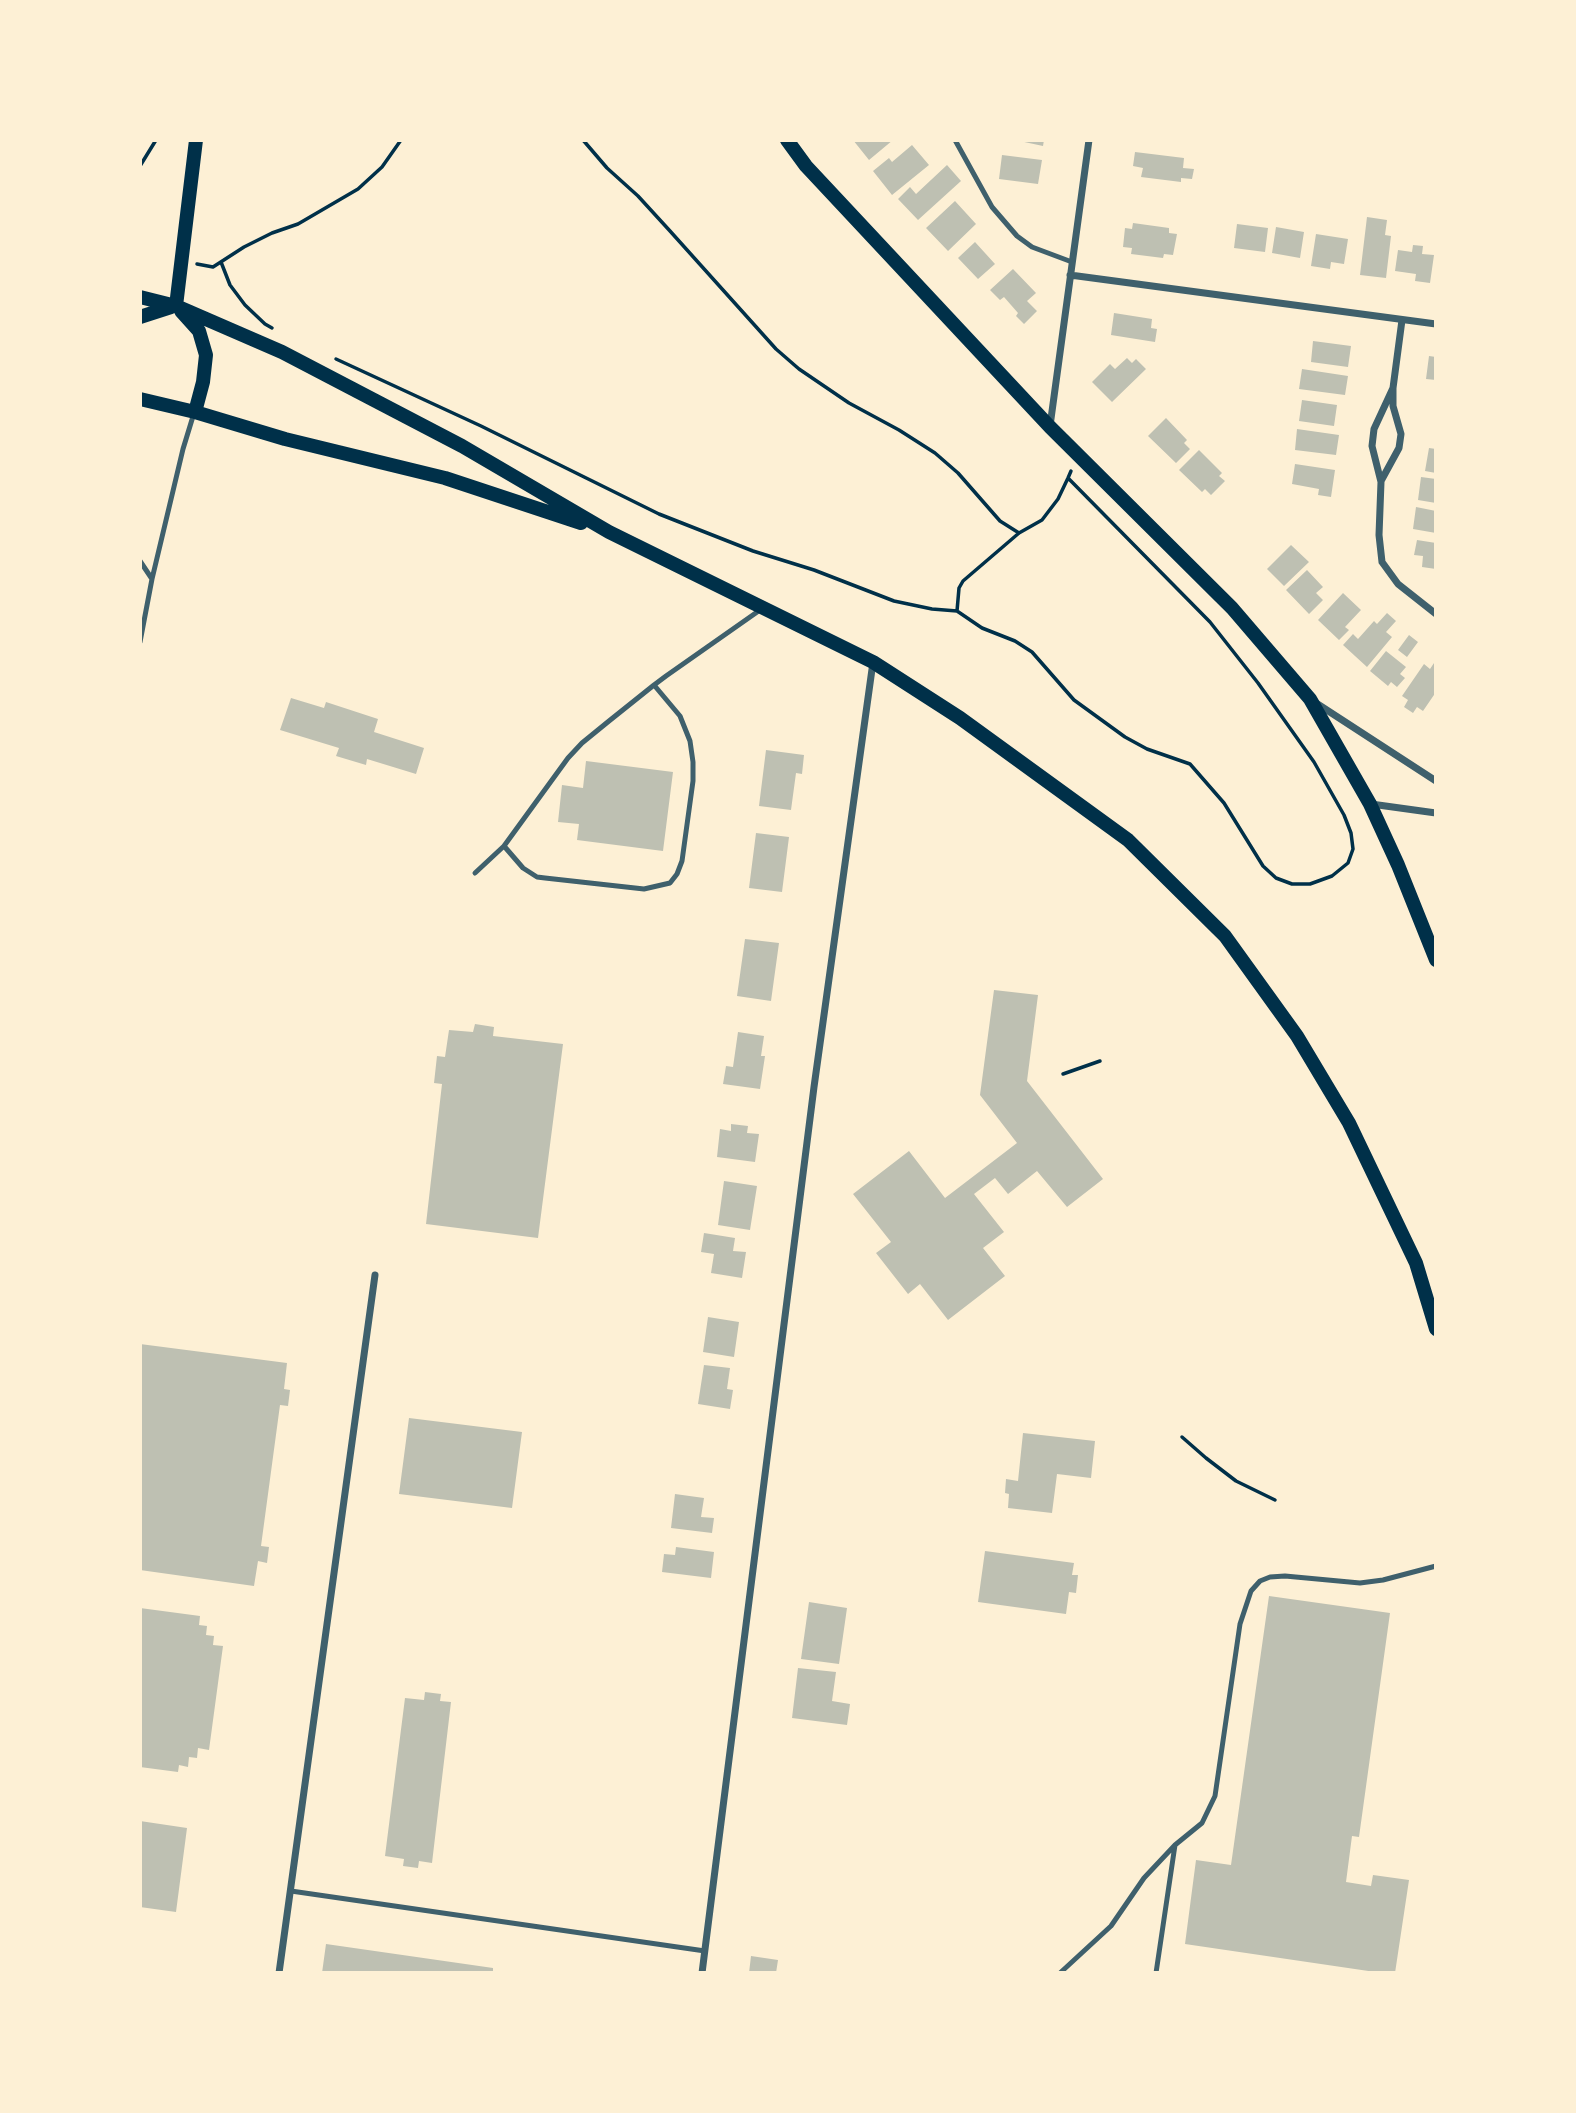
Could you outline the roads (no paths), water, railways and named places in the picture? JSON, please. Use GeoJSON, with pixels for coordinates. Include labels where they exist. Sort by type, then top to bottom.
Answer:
{"type":"FeatureCollection","features":[{"type":"Feature","properties":{"kind":"main road"},"geometry":{"type":"LineString","coordinates":[[195,412],[203,382],[206,355],[199,331],[176,306],[196,140]]}},
{"type":"Feature","properties":{"kind":"main road"},"geometry":{"type":"LineString","coordinates":[[787,140],[806,166],[1050,427],[1232,608],[1310,699],[1370,804],[1398,864],[1436,960]]}},
{"type":"Feature","properties":{"kind":"main road"},"geometry":{"type":"LineString","coordinates":[[140,297],[176,306],[282,352],[438,433],[609,532],[873,662],[960,718],[1128,840],[1225,936],[1297,1036],[1349,1123],[1416,1263],[1436,1329]]}},
{"type":"Feature","properties":{"kind":"main road"},"geometry":{"type":"LineString","coordinates":[[140,317],[176,306]]}},
{"type":"Feature","properties":{"kind":"main road"},"geometry":{"type":"LineString","coordinates":[[140,400],[445,478],[609,532]]}},
{"type":"Feature","properties":{"kind":"street"},"geometry":{"type":"LineString","coordinates":[[1050,427],[1088,140]]}},
{"type":"Feature","properties":{"kind":"street"},"geometry":{"type":"LineString","coordinates":[[1070,275],[1436,324]]}},
{"type":"Feature","properties":{"kind":"street"},"geometry":{"type":"LineString","coordinates":[[1381,482],[1399,448],[1401,434],[1393,406],[1393,388],[1402,320]]}},
{"type":"Feature","properties":{"kind":"street"},"geometry":{"type":"LineString","coordinates":[[1393,388],[1374,429],[1372,446],[1381,482],[1378,535],[1382,562],[1398,584],[1436,614]]}},
{"type":"Feature","properties":{"kind":"street"},"geometry":{"type":"LineString","coordinates":[[702,1973],[814,1087],[873,662]]}},
{"type":"Feature","properties":{"kind":"street"},"geometry":{"type":"LineString","coordinates":[[1310,699],[1436,781]]}},
{"type":"Feature","properties":{"kind":"street"},"geometry":{"type":"LineString","coordinates":[[1370,804],[1436,813]]}},
{"type":"Feature","properties":{"kind":"street"},"geometry":{"type":"LineString","coordinates":[[279,1973],[375,1275]]}},
{"type":"Feature","properties":{"kind":"lane"},"geometry":{"type":"LineString","coordinates":[[955,140],[992,207],[1017,236],[1032,247],[1072,262]]}},
{"type":"Feature","properties":{"kind":"lane"},"geometry":{"type":"LineString","coordinates":[[140,642],[183,449],[195,412]]}},
{"type":"Feature","properties":{"kind":"lane"},"geometry":{"type":"LineString","coordinates":[[140,561],[152,579]]}},
{"type":"Feature","properties":{"kind":"lane"},"geometry":{"type":"LineString","coordinates":[[140,599],[148,600]]}},
{"type":"Feature","properties":{"kind":"lane"},"geometry":{"type":"LineString","coordinates":[[475,873],[504,846],[568,758],[582,743],[654,685],[762,608]]}},
{"type":"Feature","properties":{"kind":"lane"},"geometry":{"type":"LineString","coordinates":[[504,846],[523,868],[537,877],[644,890],[670,883],[682,861],[693,762],[690,741],[680,716],[654,685]]}},
{"type":"Feature","properties":{"kind":"lane"},"geometry":{"type":"LineString","coordinates":[[1060,1973],[1111,1926],[1144,1878],[1175,1845],[1202,1823],[1215,1796],[1240,1624],[1251,1591],[1260,1581],[1285,1576],[1360,1583],[1436,1566]]}},
{"type":"Feature","properties":{"kind":"lane"},"geometry":{"type":"LineString","coordinates":[[1156,1973],[1175,1845]]}},
{"type":"Feature","properties":{"kind":"lane"},"geometry":{"type":"LineString","coordinates":[[290,1891],[705,1951]]}}]}
